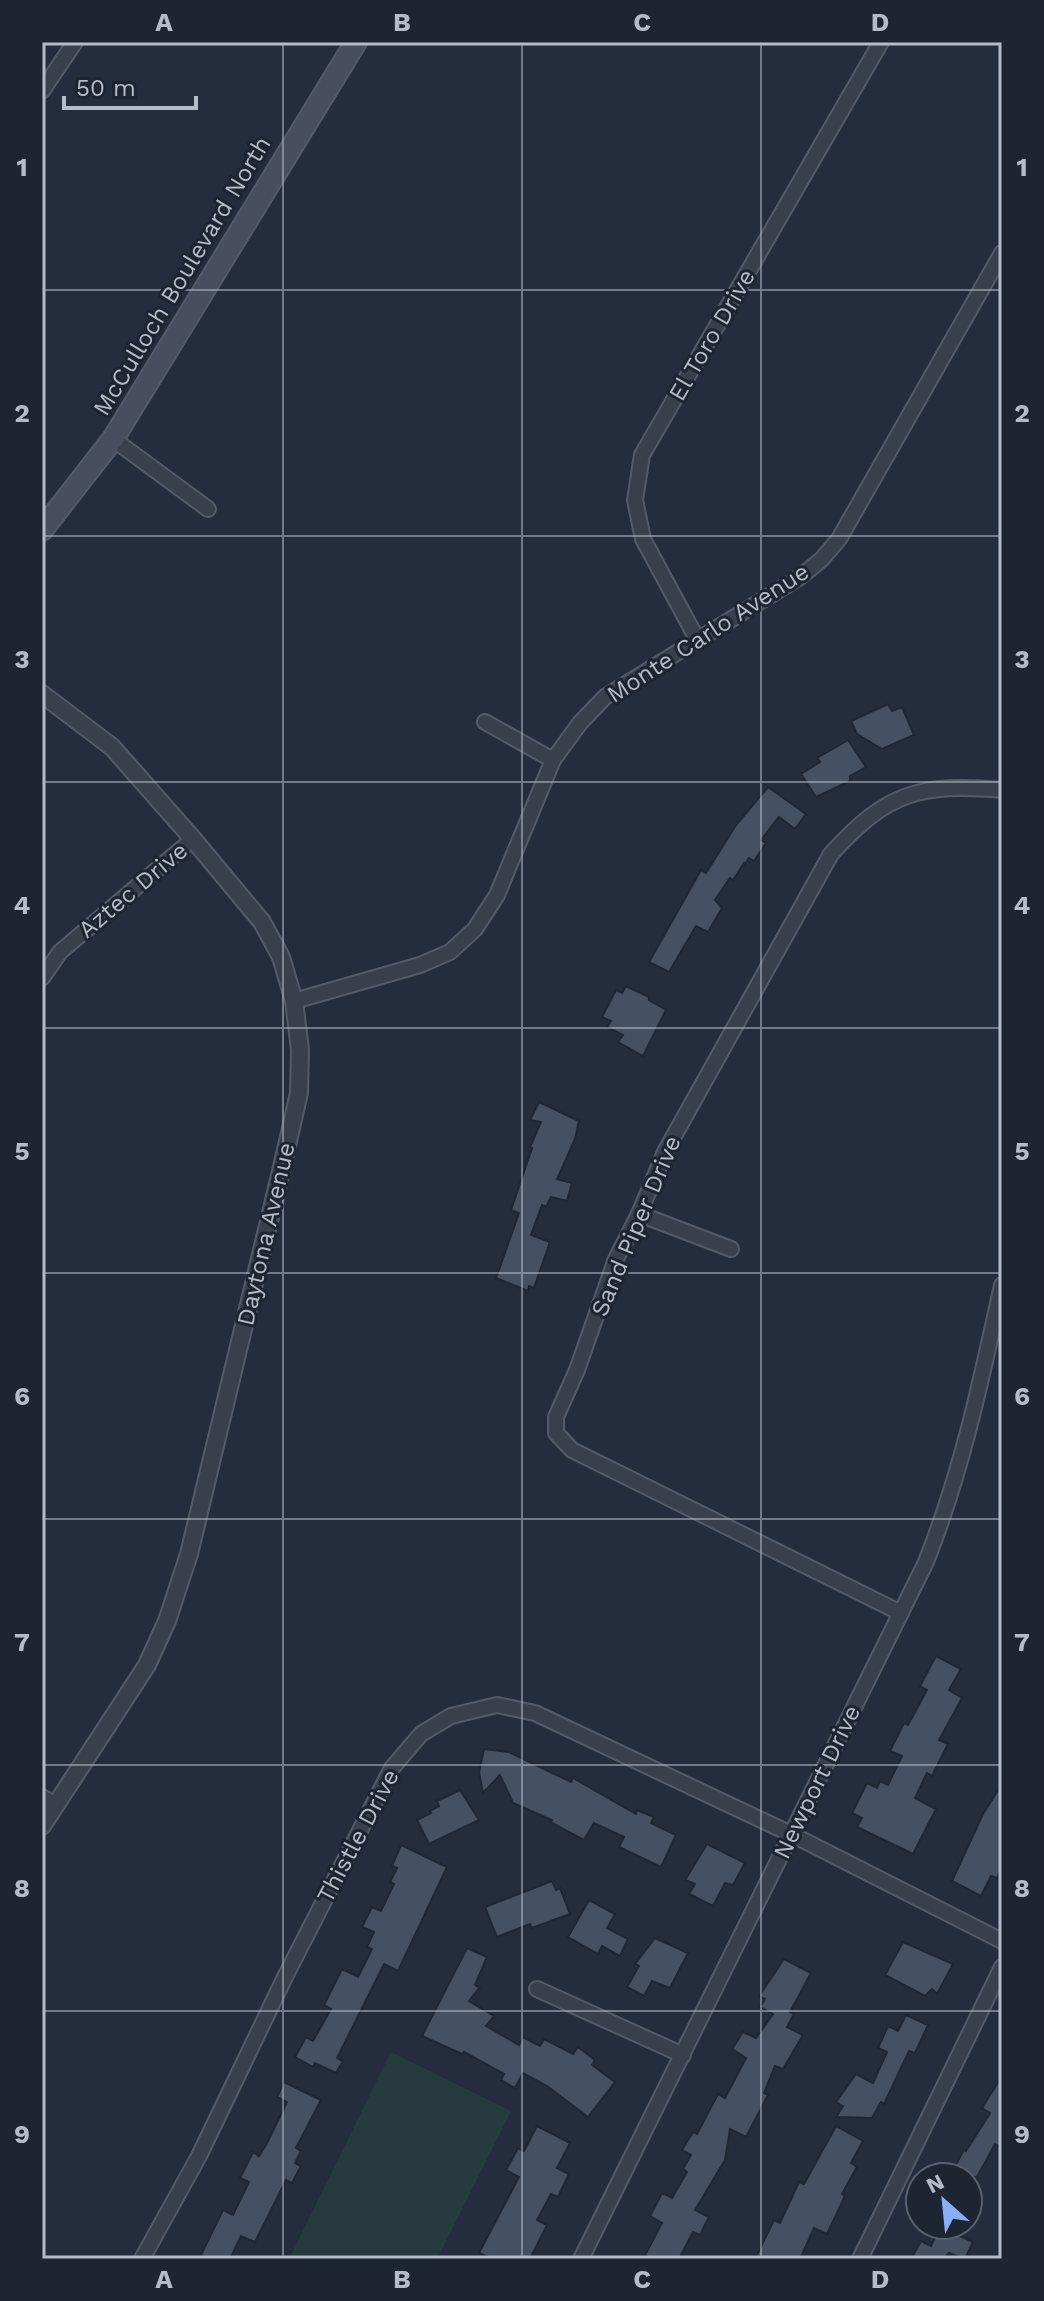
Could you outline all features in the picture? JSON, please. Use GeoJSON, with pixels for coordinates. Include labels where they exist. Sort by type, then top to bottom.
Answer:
{"type":"FeatureCollection","features":[{"type":"Feature","properties":{"kind":"main road","name":"McCulloch Boulevard North"},"geometry":{"type":"LineString","coordinates":[[42,530],[113,439],[356,42]]}},
{"type":"Feature","properties":{"kind":"street"},"geometry":{"type":"LineString","coordinates":[[42,91],[75,42]]}},
{"type":"Feature","properties":{"kind":"street","name":"El Toro Drive"},"geometry":{"type":"LineString","coordinates":[[697,639],[643,539],[635,500],[642,455],[881,42]]}},
{"type":"Feature","properties":{"kind":"street","name":"Monte Carlo Avenue"},"geometry":{"type":"LineString","coordinates":[[294,1001],[420,965],[450,952],[475,929],[497,895],[553,760],[580,723],[605,697],[800,577],[821,560],[839,539],[1002,253]]}},
{"type":"Feature","properties":{"kind":"street"},"geometry":{"type":"LineString","coordinates":[[113,439],[208,509]]}},
{"type":"Feature","properties":{"kind":"street","name":"Daytona Avenue"},"geometry":{"type":"LineString","coordinates":[[42,694],[112,747],[262,922],[281,957],[294,1001],[300,1050],[299,1093],[189,1554],[167,1621],[147,1665],[49,1801],[42,1826]]}},
{"type":"Feature","properties":{"kind":"street"},"geometry":{"type":"LineString","coordinates":[[485,722],[553,760]]}},
{"type":"Feature","properties":{"kind":"street","name":"Sand Piper Drive"},"geometry":{"type":"LineString","coordinates":[[901,1613],[572,1450],[556,1433],[556,1417],[577,1370],[616,1259],[679,1124],[831,854],[863,821],[881,807],[901,798],[958,786],[1002,790]]}},
{"type":"Feature","properties":{"kind":"street","name":"Aztec Drive"},"geometry":{"type":"LineString","coordinates":[[42,978],[60,952],[193,839]]}},
{"type":"Feature","properties":{"kind":"street"},"geometry":{"type":"LineString","coordinates":[[639,1214],[731,1249]]}},
{"type":"Feature","properties":{"kind":"street","name":"Newport Drive"},"geometry":{"type":"LineString","coordinates":[[581,2259],[926,1562],[950,1502],[1002,1285]]}},
{"type":"Feature","properties":{"kind":"street","name":"Thistle Drive"},"geometry":{"type":"LineString","coordinates":[[142,2259],[199,2156],[285,1977],[392,1768],[421,1734],[451,1716],[497,1705],[535,1713],[791,1834],[1002,1941]]}},
{"type":"Feature","properties":{"kind":"street"},"geometry":{"type":"LineString","coordinates":[[860,2259],[1002,1967]]}},
{"type":"Feature","properties":{"kind":"street"},"geometry":{"type":"LineString","coordinates":[[537,1989],[683,2055]]}},
{"type":"Feature","properties":{"kind":"green space"},"geometry":{"type":"Polygon","coordinates":[[[391,2052],[511,2111],[437,2259],[289,2259],[391,2052]]]}},
{"type":"Feature","properties":{"kind":"building"},"geometry":{"type":"Polygon","coordinates":[[[888,704],[892,711],[902,707],[914,735],[882,749],[857,734],[851,721],[888,704]]]}},
{"type":"Feature","properties":{"kind":"building"},"geometry":{"type":"Polygon","coordinates":[[[848,740],[866,767],[850,776],[850,781],[816,797],[801,774],[820,762],[817,758],[848,740]]]}},
{"type":"Feature","properties":{"kind":"building"},"geometry":{"type":"Polygon","coordinates":[[[768,787],[806,814],[795,829],[779,817],[761,840],[766,843],[754,861],[749,858],[744,863],[715,900],[722,908],[708,932],[696,926],[669,972],[649,962],[701,870],[706,873],[736,825],[768,787]]]}},
{"type":"Feature","properties":{"kind":"building"},"geometry":{"type":"Polygon","coordinates":[[[626,986],[649,997],[666,1010],[643,1056],[618,1042],[623,1035],[607,1027],[611,1021],[602,1017],[616,990],[622,993],[626,986]]]}},
{"type":"Feature","properties":{"kind":"building"},"geometry":{"type":"Polygon","coordinates":[[[539,1102],[579,1121],[575,1139],[557,1179],[572,1183],[567,1201],[551,1197],[546,1207],[542,1205],[531,1235],[550,1242],[534,1288],[529,1286],[528,1291],[496,1278],[519,1213],[511,1210],[541,1122],[530,1120],[539,1102]]]}},
{"type":"Feature","properties":{"kind":"building"},"geometry":{"type":"Polygon","coordinates":[[[936,1656],[961,1669],[949,1690],[962,1698],[939,1740],[948,1744],[932,1776],[927,1773],[915,1798],[936,1809],[913,1854],[857,1827],[862,1818],[852,1813],[867,1783],[877,1788],[880,1781],[888,1785],[902,1756],[890,1751],[904,1723],[908,1725],[927,1690],[920,1686],[936,1656]]]}},
{"type":"Feature","properties":{"kind":"building"},"geometry":{"type":"Polygon","coordinates":[[[484,1749],[509,1752],[571,1782],[573,1778],[636,1814],[637,1810],[654,1817],[651,1823],[676,1835],[661,1867],[619,1847],[624,1837],[594,1823],[584,1840],[550,1822],[552,1820],[513,1803],[500,1775],[483,1793],[479,1772],[484,1749]]]}},
{"type":"Feature","properties":{"kind":"building"},"geometry":{"type":"Polygon","coordinates":[[[1002,1784],[1002,1867],[997,1878],[991,1876],[981,1896],[952,1881],[983,1814],[1002,1784]]]}},
{"type":"Feature","properties":{"kind":"building"},"geometry":{"type":"Polygon","coordinates":[[[460,1790],[479,1820],[429,1844],[417,1820],[439,1806],[437,1801],[460,1790]]]}},
{"type":"Feature","properties":{"kind":"building"},"geometry":{"type":"Polygon","coordinates":[[[707,1844],[745,1863],[733,1885],[725,1883],[713,1906],[689,1894],[695,1884],[685,1880],[707,1844]]]}},
{"type":"Feature","properties":{"kind":"building"},"geometry":{"type":"Polygon","coordinates":[[[401,1845],[447,1867],[398,1971],[384,1964],[337,2058],[343,2061],[336,2073],[315,2063],[313,2067],[295,2057],[306,2037],[313,2041],[331,2009],[324,2005],[342,1969],[358,1977],[372,1949],[367,1947],[374,1932],[362,1927],[372,1907],[381,1911],[394,1884],[390,1882],[397,1868],[392,1866],[401,1845]]]}},
{"type":"Feature","properties":{"kind":"building"},"geometry":{"type":"Polygon","coordinates":[[[552,1881],[556,1890],[560,1888],[570,1914],[532,1928],[530,1924],[497,1937],[485,1907],[552,1881]]]}},
{"type":"Feature","properties":{"kind":"building"},"geometry":{"type":"Polygon","coordinates":[[[589,1900],[615,1914],[607,1928],[628,1939],[620,1956],[602,1946],[598,1954],[568,1937],[589,1900]]]}},
{"type":"Feature","properties":{"kind":"building"},"geometry":{"type":"Polygon","coordinates":[[[655,1938],[688,1953],[670,1988],[652,1981],[644,1996],[627,1987],[639,1966],[635,1964],[655,1938]]]}},
{"type":"Feature","properties":{"kind":"building"},"geometry":{"type":"Polygon","coordinates":[[[903,1942],[953,1964],[937,1994],[932,1989],[925,1996],[885,1975],[903,1942]]]}},
{"type":"Feature","properties":{"kind":"building"},"geometry":{"type":"Polygon","coordinates":[[[467,1948],[487,1957],[475,1985],[480,1987],[469,2001],[494,2016],[486,2026],[519,2045],[523,2037],[540,2046],[544,2039],[573,2054],[578,2047],[595,2060],[592,2065],[615,2082],[588,2117],[547,2086],[523,2073],[515,2088],[501,2080],[504,2074],[464,2052],[462,2054],[422,2036],[467,1948]]]}},
{"type":"Feature","properties":{"kind":"building"},"geometry":{"type":"Polygon","coordinates":[[[784,1959],[811,1973],[790,2012],[794,2014],[787,2027],[803,2035],[783,2069],[775,2066],[764,2093],[768,2095],[746,2137],[730,2129],[725,2160],[695,2210],[709,2217],[700,2235],[693,2232],[679,2259],[643,2259],[662,2223],[650,2216],[662,2193],[672,2198],[687,2172],[683,2169],[691,2155],[682,2150],[693,2132],[697,2134],[718,2094],[725,2098],[746,2058],[732,2049],[743,2032],[756,2038],[773,2014],[760,2007],[765,1999],[759,1996],[784,1959]]]}},
{"type":"Feature","properties":{"kind":"building"},"geometry":{"type":"Polygon","coordinates":[[[906,2015],[928,2025],[915,2053],[909,2051],[884,2104],[881,2102],[872,2118],[836,2117],[843,2106],[836,2102],[856,2074],[873,2083],[887,2052],[878,2048],[888,2026],[898,2031],[906,2015]]]}},
{"type":"Feature","properties":{"kind":"building"},"geometry":{"type":"Polygon","coordinates":[[[1002,2076],[1002,2148],[995,2144],[984,2164],[984,2161],[958,2161],[990,2113],[982,2108],[1002,2076]]]}},
{"type":"Feature","properties":{"kind":"building"},"geometry":{"type":"Polygon","coordinates":[[[284,2082],[321,2100],[296,2148],[301,2151],[295,2163],[301,2166],[292,2183],[286,2180],[255,2242],[241,2236],[230,2259],[199,2259],[223,2210],[233,2215],[249,2182],[240,2178],[253,2152],[259,2156],[266,2145],[287,2102],[277,2097],[284,2082]]]}},
{"type":"Feature","properties":{"kind":"building"},"geometry":{"type":"Polygon","coordinates":[[[537,2126],[570,2143],[557,2168],[569,2174],[558,2197],[551,2194],[537,2220],[547,2225],[530,2259],[493,2259],[479,2253],[519,2177],[506,2170],[518,2148],[524,2151],[537,2126]]]}},
{"type":"Feature","properties":{"kind":"building"},"geometry":{"type":"Polygon","coordinates":[[[836,2126],[863,2141],[851,2163],[857,2167],[842,2194],[845,2196],[827,2234],[814,2228],[800,2259],[755,2259],[774,2220],[780,2223],[799,2182],[804,2184],[836,2126]]]}},
{"type":"Feature","properties":{"kind":"building"},"geometry":{"type":"Polygon","coordinates":[[[921,2241],[931,2246],[933,2241],[973,2242],[965,2259],[949,2253],[947,2255],[954,2259],[911,2259],[921,2241]]]}}]}
